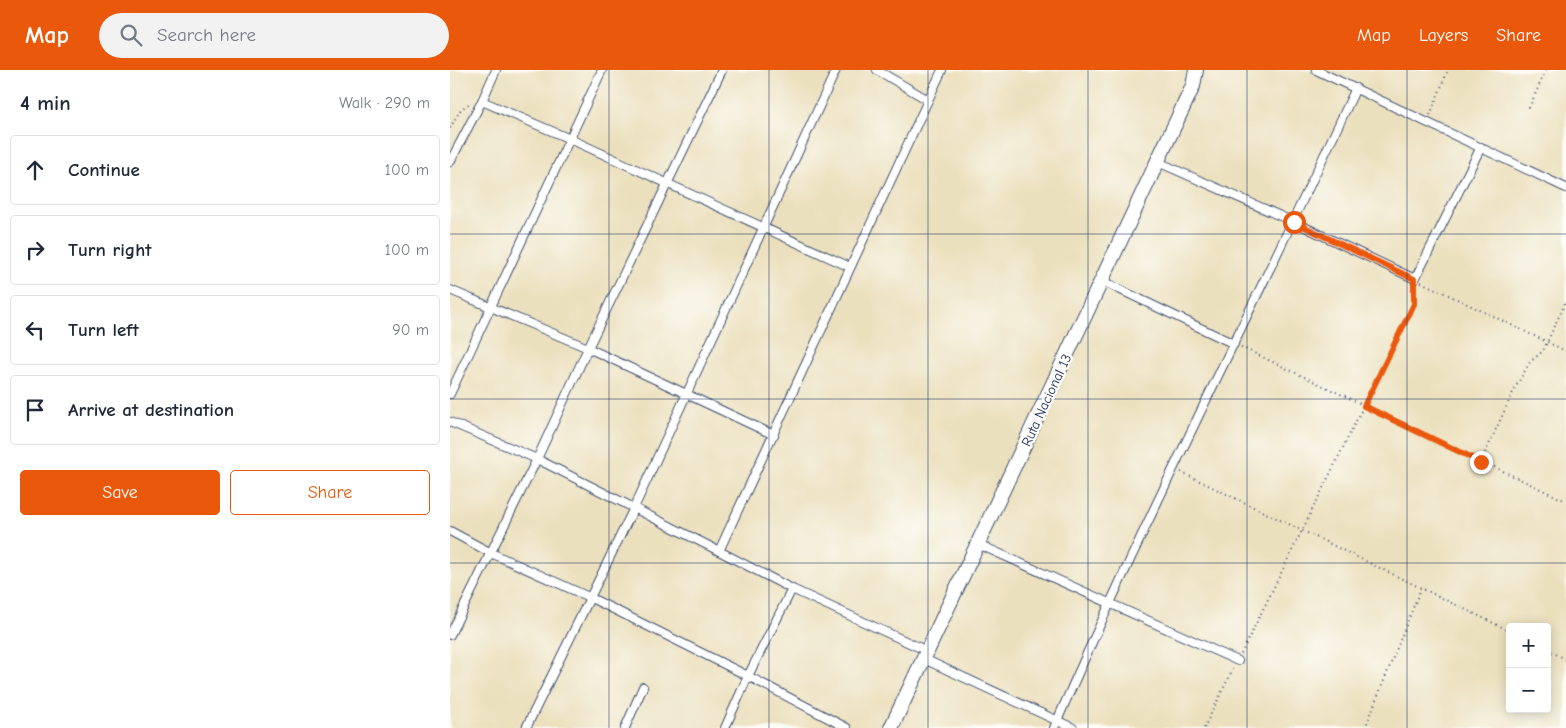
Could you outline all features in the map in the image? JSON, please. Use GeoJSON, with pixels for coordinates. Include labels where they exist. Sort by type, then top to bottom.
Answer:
{"type":"FeatureCollection","features":[{"type":"Feature","properties":{"kind":"highway","name":"Ruta Nacional 13"},"geometry":{"type":"LineString","coordinates":[[891,728],[1158,162],[1198,72]]}},
{"type":"Feature","properties":{"kind":"street"},"geometry":{"type":"LineString","coordinates":[[450,162],[496,70]]}},
{"type":"Feature","properties":{"kind":"street"},"geometry":{"type":"LineString","coordinates":[[450,394],[602,70]]}},
{"type":"Feature","properties":{"kind":"street"},"geometry":{"type":"LineString","coordinates":[[450,635],[537,459],[588,348],[722,70]]}},
{"type":"Feature","properties":{"kind":"street"},"geometry":{"type":"LineString","coordinates":[[526,728],[592,598],[836,70]]}},
{"type":"Feature","properties":{"kind":"street"},"geometry":{"type":"LineString","coordinates":[[877,70],[928,100]]}},
{"type":"Feature","properties":{"kind":"street"},"geometry":{"type":"LineString","coordinates":[[719,551],[942,70]]}},
{"type":"Feature","properties":{"kind":"street"},"geometry":{"type":"LineString","coordinates":[[1316,70],[1566,188]]}},
{"type":"Feature","properties":{"kind":"street"},"geometry":{"type":"LineString","coordinates":[[1056,725],[1110,603],[1294,222],[1356,88]]}},
{"type":"Feature","properties":{"kind":"street"},"geometry":{"type":"LineString","coordinates":[[482,101],[570,139],[850,267]]}},
{"type":"Feature","properties":{"kind":"street"},"geometry":{"type":"LineString","coordinates":[[1158,162],[1294,222],[1414,279],[1481,147]]}},
{"type":"Feature","properties":{"kind":"street"},"geometry":{"type":"LineString","coordinates":[[1102,281],[1234,344]]}},
{"type":"Feature","properties":{"kind":"street"},"geometry":{"type":"LineString","coordinates":[[450,290],[588,348],[686,395],[774,434]]}},
{"type":"Feature","properties":{"kind":"street"},"geometry":{"type":"LineString","coordinates":[[450,422],[537,459],[792,590],[925,655],[1056,725],[1072,728]]}},
{"type":"Feature","properties":{"kind":"street"},"geometry":{"type":"LineString","coordinates":[[450,531],[491,553],[592,598],[847,728]]}},
{"type":"Feature","properties":{"kind":"street"},"geometry":{"type":"LineString","coordinates":[[978,544],[1238,661]]}},
{"type":"Feature","properties":{"kind":"street"},"geometry":{"type":"LineString","coordinates":[[725,728],[748,676],[792,590]]}},
{"type":"Feature","properties":{"kind":"street"},"geometry":{"type":"LineString","coordinates":[[625,728],[643,687]]}},
{"type":"Feature","properties":{"kind":"path"},"geometry":{"type":"LineString","coordinates":[[1427,122],[1448,70]]}},
{"type":"Feature","properties":{"kind":"path"},"geometry":{"type":"LineString","coordinates":[[1529,108],[1546,70]]}},
{"type":"Feature","properties":{"kind":"path"},"geometry":{"type":"LineString","coordinates":[[450,128],[461,109],[470,102],[482,101]]}},
{"type":"Feature","properties":{"kind":"path"},"geometry":{"type":"LineString","coordinates":[[1204,728],[1414,304],[1414,279],[1566,351]]}},
{"type":"Feature","properties":{"kind":"path"},"geometry":{"type":"LineString","coordinates":[[1481,462],[1514,390],[1530,362],[1543,351],[1566,301]]}},
{"type":"Feature","properties":{"kind":"path"},"geometry":{"type":"LineString","coordinates":[[1234,344],[1566,502]]}},
{"type":"Feature","properties":{"kind":"path"},"geometry":{"type":"LineString","coordinates":[[1174,469],[1506,629]]}},
{"type":"Feature","properties":{"kind":"path"},"geometry":{"type":"LineString","coordinates":[[1365,728],[1421,588]]}},
{"type":"Feature","properties":{"kind":"path"},"geometry":{"type":"LineString","coordinates":[[1551,652],[1566,659]]}},
{"type":"Feature","properties":{"kind":"route"},"geometry":{"type":"LineString","coordinates":[[1294,222],[1414,279],[1414,304],[1364,406],[1481,462]]}}]}
